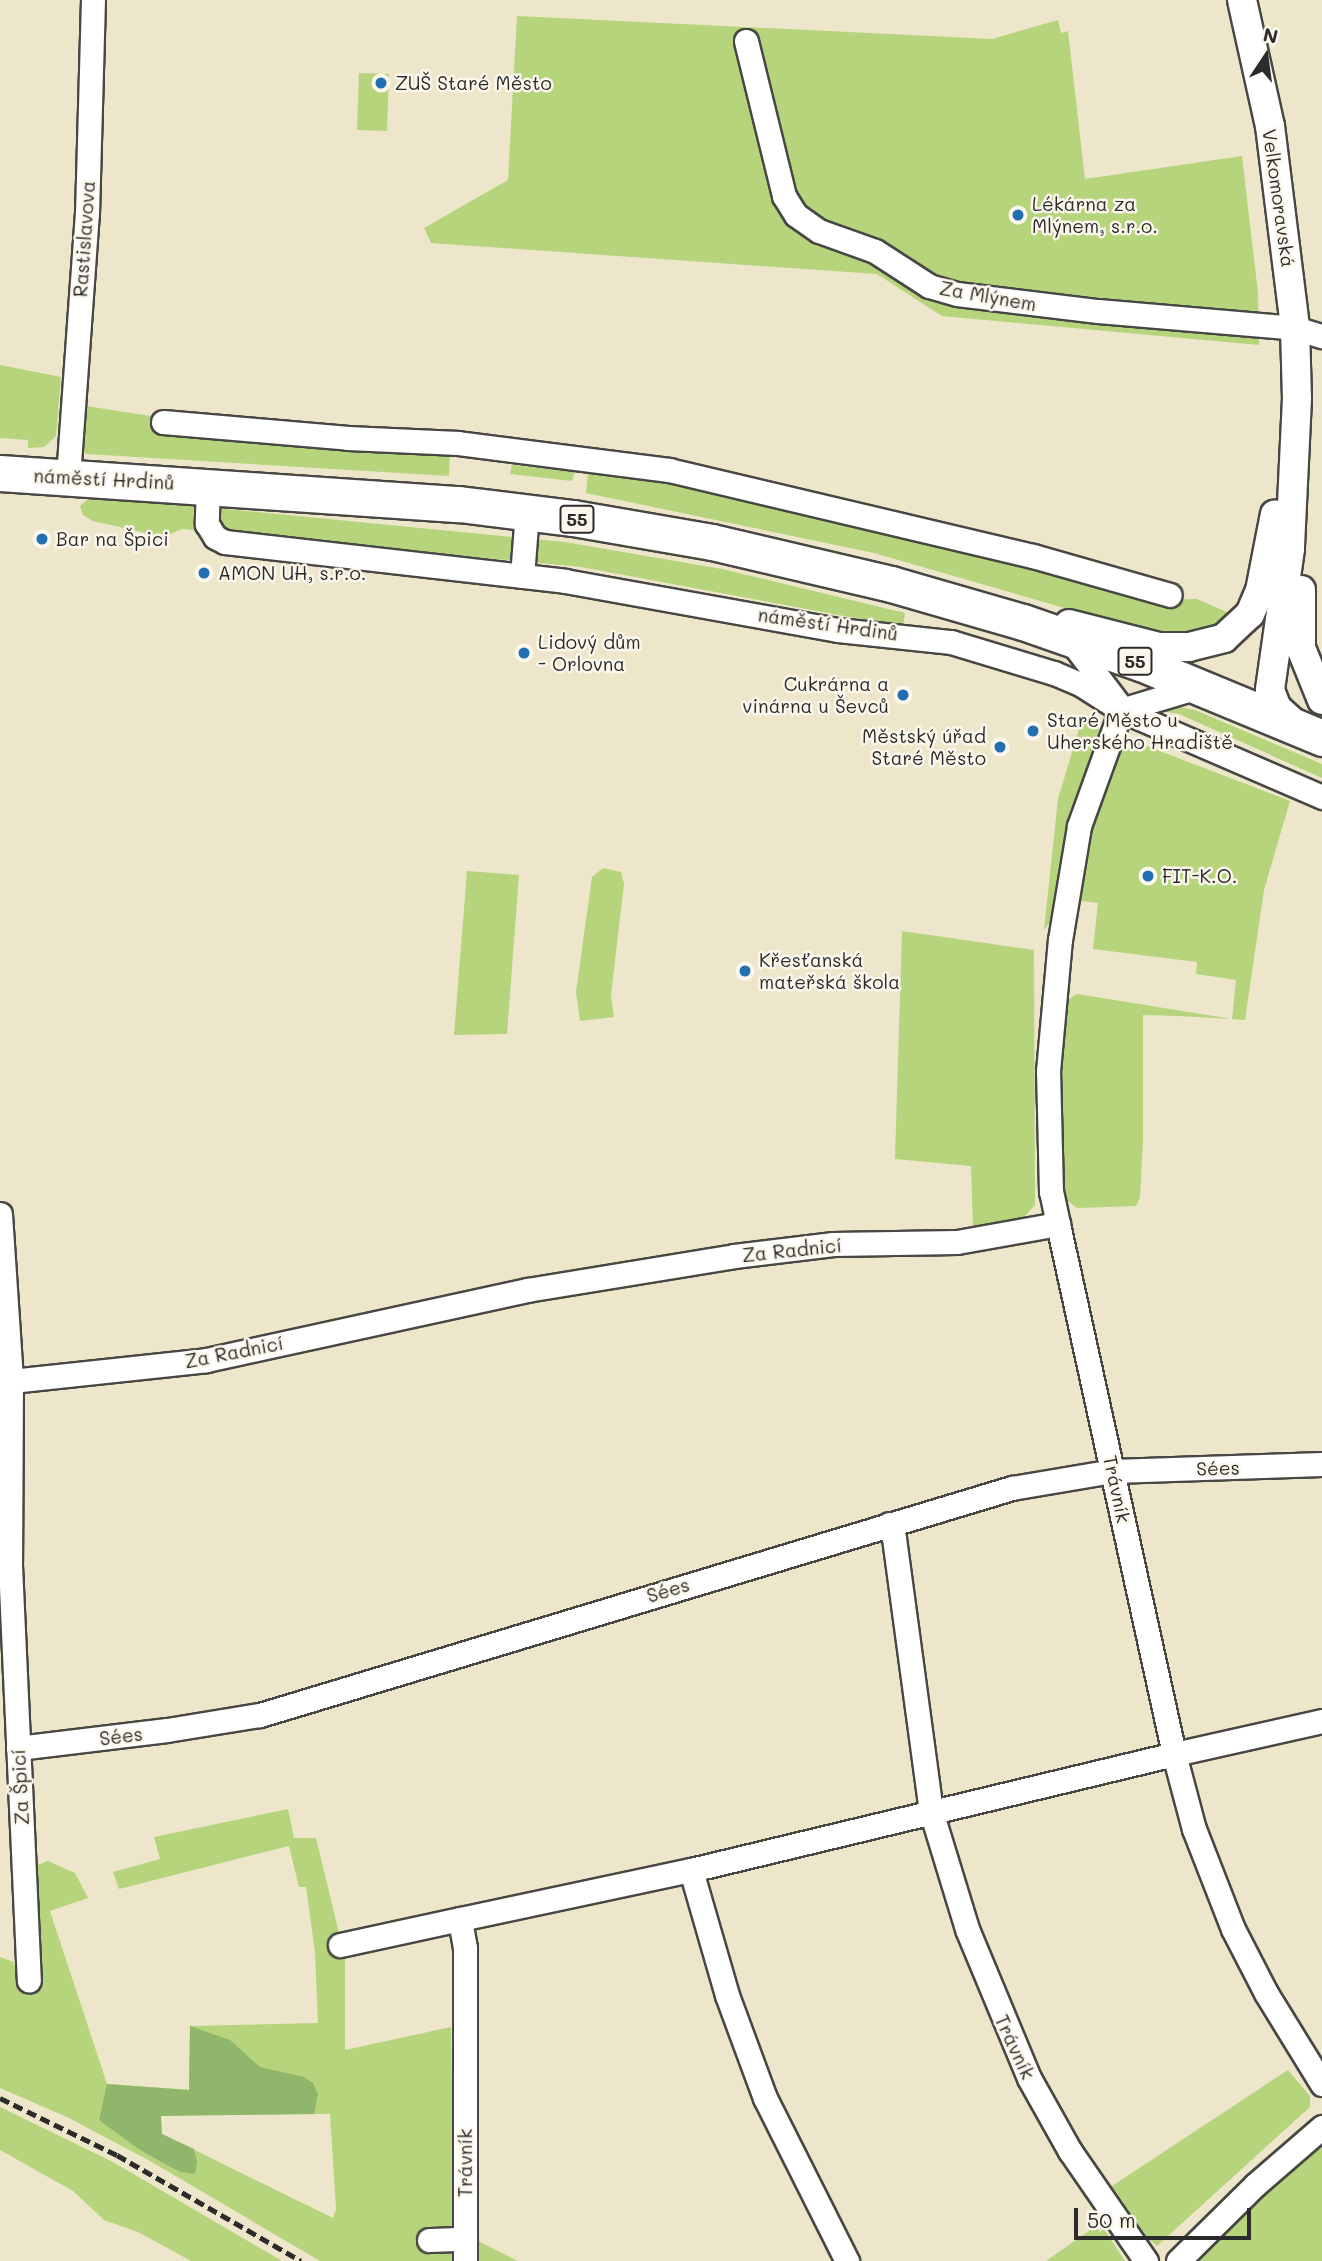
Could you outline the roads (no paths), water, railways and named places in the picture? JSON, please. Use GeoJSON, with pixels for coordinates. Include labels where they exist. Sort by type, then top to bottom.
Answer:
{"type":"FeatureCollection","features":[{"type":"Feature","properties":{"kind":"main road","name":"náměstí Hrdinů"},"geometry":{"type":"LineString","coordinates":[[0,473],[390,498],[527,512],[712,542],[891,583],[1047,630],[1201,686],[1312,734]]}},
{"type":"Feature","properties":{"kind":"street","name":"Rastislavova"},"geometry":{"type":"LineString","coordinates":[[68,477],[87,214],[93,0]]}},
{"type":"Feature","properties":{"kind":"street","name":"Velkomoravská"},"geometry":{"type":"LineString","coordinates":[[1242,0],[1270,126],[1295,328],[1297,398],[1289,562],[1270,690],[1274,702],[1285,718],[1312,734]]}},
{"type":"Feature","properties":{"kind":"street","name":"Za Mlýnem"},"geometry":{"type":"LineString","coordinates":[[746,41],[784,196],[796,215],[819,231],[875,251],[929,286],[957,294],[1098,311],[1295,328],[1322,336]]}},
{"type":"Feature","properties":{"kind":"street","name":"Velkomoravská"},"geometry":{"type":"LineString","coordinates":[[1047,630],[1055,621],[1084,626],[1147,646],[1181,648],[1224,638],[1250,614],[1260,591],[1271,548],[1283,441],[1297,398]]}},
{"type":"Feature","properties":{"kind":"street"},"geometry":{"type":"LineString","coordinates":[[163,422],[348,438],[458,443],[669,470],[1033,556],[1170,595]]}},
{"type":"Feature","properties":{"kind":"street","name":"Velkomoravská"},"geometry":{"type":"LineString","coordinates":[[1295,470],[1307,502],[1300,636],[1305,662],[1322,700]]}},
{"type":"Feature","properties":{"kind":"street","name":"náměstí Hrdinů"},"geometry":{"type":"LineString","coordinates":[[208,486],[206,524],[215,537],[225,542],[565,581],[838,630],[951,642],[1055,673],[1082,685],[1121,710],[1322,797]]}},
{"type":"Feature","properties":{"kind":"street"},"geometry":{"type":"LineString","coordinates":[[522,576],[527,512]]}},
{"type":"Feature","properties":{"kind":"street"},"geometry":{"type":"LineString","coordinates":[[1047,630],[1062,630],[1092,640],[1244,697],[1256,692],[1272,668]]}},
{"type":"Feature","properties":{"kind":"street"},"geometry":{"type":"LineString","coordinates":[[1047,630],[1112,693],[1121,710],[1079,826],[1060,940],[1048,1071],[1051,1192],[1058,1224]]}},
{"type":"Feature","properties":{"kind":"street"},"geometry":{"type":"LineString","coordinates":[[1121,710],[1201,686]]}},
{"type":"Feature","properties":{"kind":"street","name":"Za Špicí"},"geometry":{"type":"LineString","coordinates":[[0,1214],[11,1381],[10,1565],[29,1981]]}},
{"type":"Feature","properties":{"kind":"street","name":"Za Radnicí"},"geometry":{"type":"LineString","coordinates":[[11,1381],[206,1360],[527,1290],[734,1256],[833,1244],[957,1241],[1058,1224]]}},
{"type":"Feature","properties":{"kind":"street","name":"Trávník"},"geometry":{"type":"LineString","coordinates":[[1058,1224],[1174,1754],[1194,1829],[1218,1896],[1266,1993],[1322,2084]]}},
{"type":"Feature","properties":{"kind":"street","name":"Sées"},"geometry":{"type":"LineString","coordinates":[[18,1748],[167,1730],[260,1715],[1012,1488],[1113,1471],[1322,1464]]}},
{"type":"Feature","properties":{"kind":"street","name":"Trávník"},"geometry":{"type":"LineString","coordinates":[[889,1524],[931,1811],[981,1968],[1029,2078],[1070,2151],[1146,2261]]}},
{"type":"Feature","properties":{"kind":"street"},"geometry":{"type":"LineString","coordinates":[[340,1945],[691,1870],[931,1811],[1322,1721]]}},
{"type":"Feature","properties":{"kind":"street"},"geometry":{"type":"LineString","coordinates":[[691,1870],[727,1994],[765,2098],[847,2261]]}},
{"type":"Feature","properties":{"kind":"street","name":"Trávník"},"geometry":{"type":"LineString","coordinates":[[429,2240],[465,2250],[465,1948],[460,1919]]}},
{"type":"Feature","properties":{"kind":"street"},"geometry":{"type":"LineString","coordinates":[[1178,2261],[1255,2185],[1322,2127]]}},
{"type":"Feature","properties":{"kind":"railway"},"geometry":{"type":"LineString","coordinates":[[0,2098],[117,2155],[301,2261]]}},
{"type":"Feature","properties":{"kind":"place","name":"ZUŠ Staré Město"},"geometry":{"type":"Point","coordinates":[381,83]}},
{"type":"Feature","properties":{"kind":"place","name":"Lékárna za Mlýnem, s.r.o."},"geometry":{"type":"Point","coordinates":[1018,215]}},
{"type":"Feature","properties":{"kind":"place","name":"Bar na Špici"},"geometry":{"type":"Point","coordinates":[42,539]}},
{"type":"Feature","properties":{"kind":"place","name":"AMON UH, s.r.o."},"geometry":{"type":"Point","coordinates":[204,573]}},
{"type":"Feature","properties":{"kind":"place","name":"Lidový dům - Orlovna"},"geometry":{"type":"Point","coordinates":[524,653]}},
{"type":"Feature","properties":{"kind":"place","name":"Cukrárna a vinárna u Ševců"},"geometry":{"type":"Point","coordinates":[903,695]}},
{"type":"Feature","properties":{"kind":"place","name":"Staré Město u Uherského Hradiště"},"geometry":{"type":"Point","coordinates":[1033,731]}},
{"type":"Feature","properties":{"kind":"place","name":"Městský úřad Staré Město"},"geometry":{"type":"Point","coordinates":[1000,747]}},
{"type":"Feature","properties":{"kind":"place","name":"FIT-K.O."},"geometry":{"type":"Point","coordinates":[1148,876]}},
{"type":"Feature","properties":{"kind":"place","name":"Křesťanská mateřská škola"},"geometry":{"type":"Point","coordinates":[745,971]}}]}
